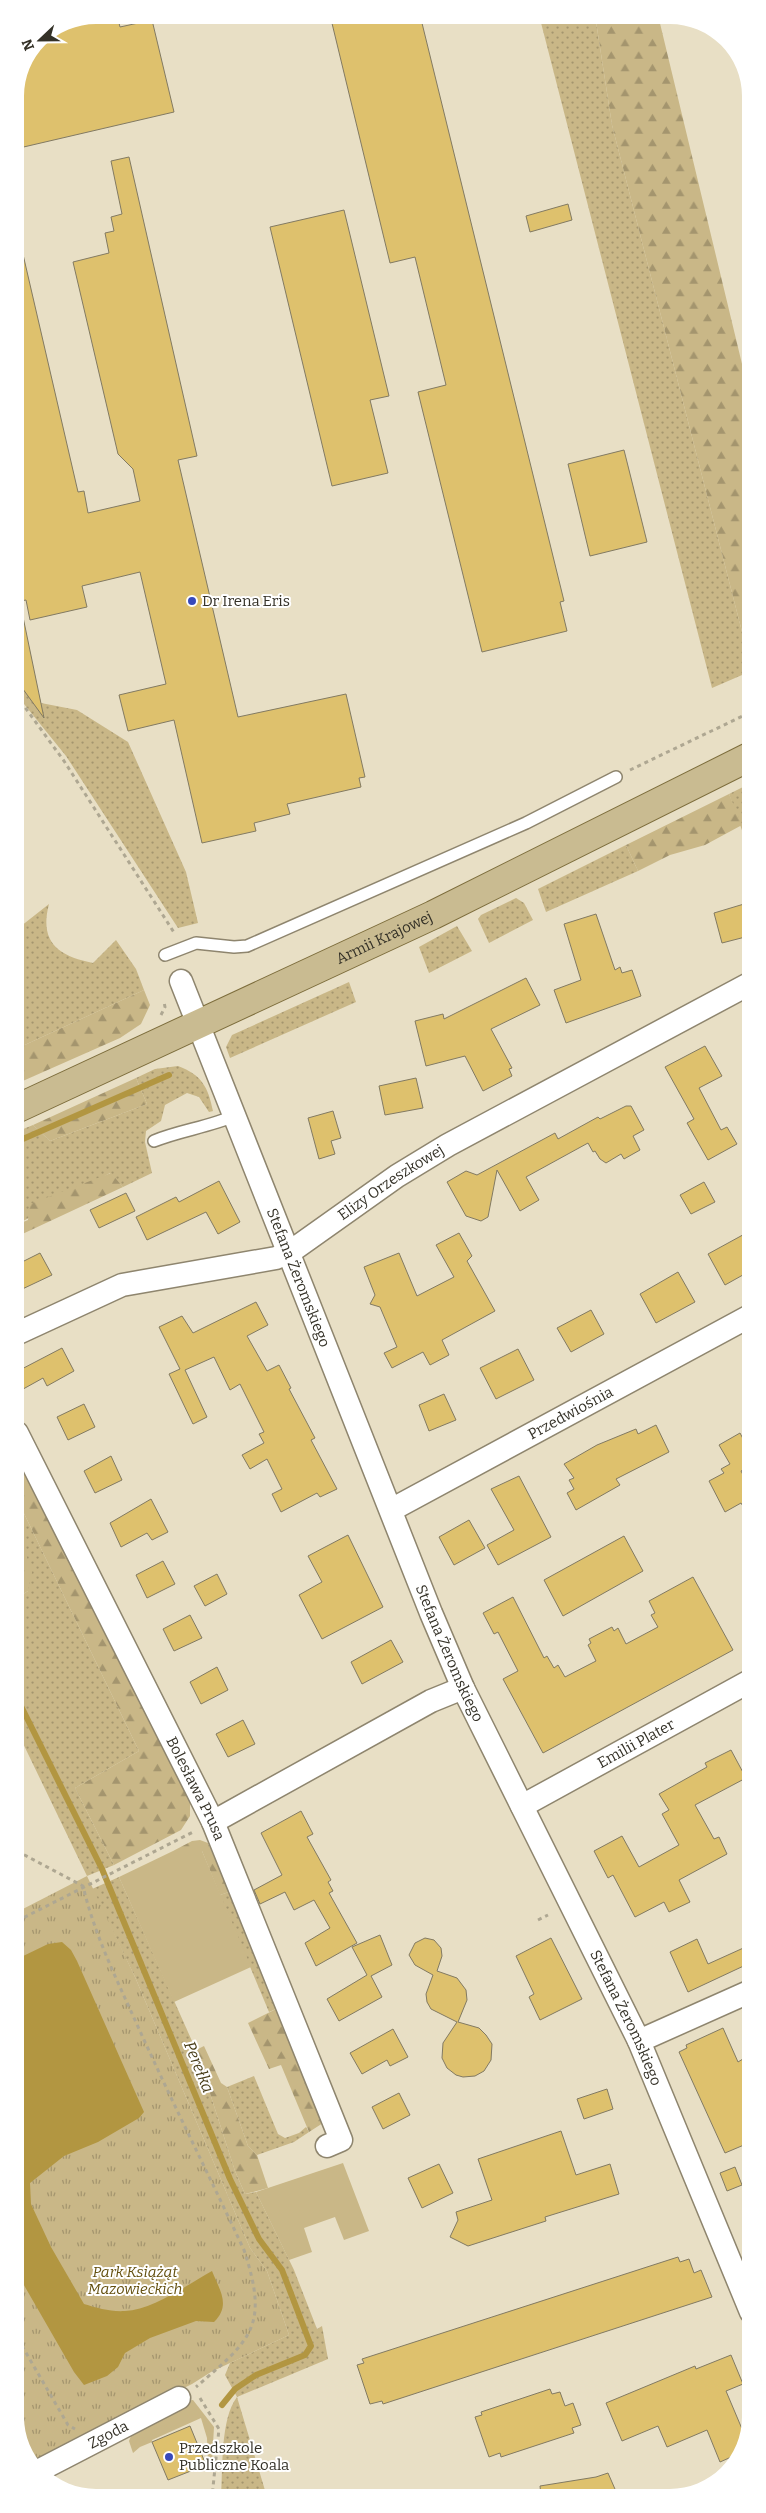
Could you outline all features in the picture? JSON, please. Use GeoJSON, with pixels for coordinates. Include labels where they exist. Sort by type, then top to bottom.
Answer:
{"type":"FeatureCollection","features":[{"type":"Feature","properties":{"kind":"main road","name":"Armii Krajowej"},"geometry":{"type":"LineString","coordinates":[[24,1105],[199,1026],[442,911],[742,761]]}},
{"type":"Feature","properties":{"kind":"street","name":"Stefana Żeromskiego"},"geometry":{"type":"LineString","coordinates":[[181,980],[236,1114],[463,1688],[638,2041],[742,2290]]}},
{"type":"Feature","properties":{"kind":"street","name":"Elizy Orzeszkowej"},"geometry":{"type":"LineString","coordinates":[[24,1330],[122,1285],[276,1258],[290,1252],[396,1176],[448,1144],[742,988]]}},
{"type":"Feature","properties":{"kind":"street","name":"Przedwiośnia"},"geometry":{"type":"LineString","coordinates":[[391,1510],[742,1320]]}},
{"type":"Feature","properties":{"kind":"street","name":"Bolesława Prusa"},"geometry":{"type":"LineString","coordinates":[[24,1449],[212,1822],[341,2140],[327,2146]]}},
{"type":"Feature","properties":{"kind":"street","name":"Emilii Plater"},"geometry":{"type":"LineString","coordinates":[[522,1806],[742,1685]]}},
{"type":"Feature","properties":{"kind":"street"},"geometry":{"type":"LineString","coordinates":[[212,1822],[431,1701],[463,1688]]}},
{"type":"Feature","properties":{"kind":"street"},"geometry":{"type":"LineString","coordinates":[[638,2041],[742,1995]]}},
{"type":"Feature","properties":{"kind":"street","name":"Zgoda"},"geometry":{"type":"LineString","coordinates":[[45,2467],[186,2394]]}},
{"type":"Feature","properties":{"kind":"lane"},"geometry":{"type":"LineString","coordinates":[[166,955],[184,947],[204,943],[234,947],[247,946],[526,823],[616,777]]}},
{"type":"Feature","properties":{"kind":"lane"},"geometry":{"type":"LineString","coordinates":[[154,1141],[182,1130],[223,1121],[236,1114]]}},
{"type":"Feature","properties":{"kind":"path"},"geometry":{"type":"LineString","coordinates":[[24,706],[64,761],[184,947]]}},
{"type":"Feature","properties":{"kind":"path"},"geometry":{"type":"LineString","coordinates":[[616,777],[742,716]]}},
{"type":"Feature","properties":{"kind":"path"},"geometry":{"type":"LineString","coordinates":[[156,1020],[165,1007],[164,1000]]}},
{"type":"Feature","properties":{"kind":"path"},"geometry":{"type":"LineString","coordinates":[[24,1917],[212,1822]]}},
{"type":"Feature","properties":{"kind":"path"},"geometry":{"type":"LineString","coordinates":[[24,1855],[83,1886],[90,1915],[107,1959],[162,2083],[244,2250],[252,2276],[256,2309],[249,2333],[238,2351],[186,2394],[219,2429],[213,2489]]}},
{"type":"Feature","properties":{"kind":"path"},"geometry":{"type":"LineString","coordinates":[[538,1920],[548,1916]]}},
{"type":"Feature","properties":{"kind":"path"},"geometry":{"type":"LineString","coordinates":[[24,2349],[68,2424],[98,2439]]}},
{"type":"Feature","properties":{"kind":"green space"},"geometry":{"type":"Polygon","coordinates":[[[541,24],[596,24],[612,125],[742,632],[742,675],[712,688],[541,24]]]}},
{"type":"Feature","properties":{"kind":"green space"},"geometry":{"type":"Polygon","coordinates":[[[596,24],[660,24],[742,364],[742,632],[612,125],[596,24]]]}},
{"type":"Feature","properties":{"kind":"green space"},"geometry":{"type":"Polygon","coordinates":[[[24,689],[33,694],[39,694],[41,703],[77,710],[128,742],[186,872],[198,923],[178,928],[66,756],[24,704],[24,689]]]}},
{"type":"Feature","properties":{"kind":"green space"},"geometry":{"type":"Polygon","coordinates":[[[742,788],[742,830],[729,794],[742,788]]]}},
{"type":"Feature","properties":{"kind":"green space"},"geometry":{"type":"Polygon","coordinates":[[[729,794],[742,825],[705,845],[670,855],[638,871],[626,845],[729,794]]]}},
{"type":"Feature","properties":{"kind":"green space"},"geometry":{"type":"Polygon","coordinates":[[[626,845],[638,871],[546,912],[538,889],[626,845]]]}},
{"type":"Feature","properties":{"kind":"green space"},"geometry":{"type":"Polygon","coordinates":[[[516,898],[524,903],[533,920],[489,943],[478,919],[481,915],[516,898]]]}},
{"type":"Feature","properties":{"kind":"green space"},"geometry":{"type":"Polygon","coordinates":[[[49,904],[47,928],[49,938],[54,945],[70,956],[93,963],[116,940],[136,969],[144,990],[24,1045],[24,924],[49,904]]]}},
{"type":"Feature","properties":{"kind":"green space"},"geometry":{"type":"Polygon","coordinates":[[[457,926],[472,951],[429,973],[419,947],[457,926]]]}},
{"type":"Feature","properties":{"kind":"green space"},"geometry":{"type":"Polygon","coordinates":[[[349,982],[356,1002],[230,1058],[226,1047],[232,1035],[349,982]]]}},
{"type":"Feature","properties":{"kind":"green space"},"geometry":{"type":"Polygon","coordinates":[[[144,990],[150,1005],[141,1024],[120,1038],[24,1080],[24,1045],[144,990]]]}},
{"type":"Feature","properties":{"kind":"green space"},"geometry":{"type":"Polygon","coordinates":[[[178,1066],[193,1073],[203,1083],[209,1095],[213,1111],[209,1112],[199,1097],[187,1093],[165,1105],[161,1121],[146,1131],[145,1142],[152,1173],[123,1187],[110,1173],[24,1221],[24,1129],[33,1125],[50,1141],[147,1104],[136,1078],[155,1069],[178,1066]]]}},
{"type":"Feature","properties":{"kind":"green space"},"geometry":{"type":"Polygon","coordinates":[[[136,1078],[147,1104],[50,1141],[33,1125],[136,1078]]]}},
{"type":"Feature","properties":{"kind":"green space"},"geometry":{"type":"Polygon","coordinates":[[[111,1173],[123,1187],[24,1233],[24,1222],[28,1220],[30,1204],[111,1173]]]}},
{"type":"Feature","properties":{"kind":"green space"},"geometry":{"type":"Polygon","coordinates":[[[24,1466],[190,1799],[190,1816],[181,1830],[114,1865],[75,1788],[139,1751],[24,1513],[24,1466]]]}},
{"type":"Feature","properties":{"kind":"green space"},"geometry":{"type":"Polygon","coordinates":[[[24,1513],[139,1751],[75,1788],[114,1865],[87,1876],[24,1746],[24,1594],[28,1591],[24,1555],[24,1513]]]}},
{"type":"Feature","properties":{"kind":"green space"},"geometry":{"type":"Polygon","coordinates":[[[24,1549],[32,1572],[28,1591],[24,1594],[24,1549]]]}},
{"type":"Feature","properties":{"kind":"green space"},"geometry":{"type":"Polygon","coordinates":[[[200,1840],[208,1843],[229,1892],[220,1895],[202,1851],[173,1851],[192,1841],[200,1840]]]}},
{"type":"Feature","properties":{"kind":"green space"},"geometry":{"type":"Polygon","coordinates":[[[173,1851],[202,1851],[251,1967],[174,2002],[119,1877],[173,1851]]]}},
{"type":"Feature","properties":{"kind":"green space","name":"Park Książąt Mazowieckich"},"geometry":{"type":"Polygon","coordinates":[[[87,1876],[135,1977],[250,2248],[267,2271],[289,2335],[211,2372],[192,2384],[38,2460],[31,2449],[24,2427],[24,1908],[87,1876]]]}},
{"type":"Feature","properties":{"kind":"green space"},"geometry":{"type":"Polygon","coordinates":[[[119,1877],[196,2050],[235,2171],[245,2194],[256,2192],[294,2270],[317,2329],[322,2326],[328,2359],[237,2397],[225,2375],[230,2363],[289,2335],[267,2271],[250,2248],[135,1977],[92,1889],[119,1877]]]}},
{"type":"Feature","properties":{"kind":"green space"},"geometry":{"type":"Polygon","coordinates":[[[229,1892],[276,2009],[269,2012],[220,1895],[229,1892]]]}},
{"type":"Feature","properties":{"kind":"green space"},"geometry":{"type":"Polygon","coordinates":[[[276,2009],[323,2123],[309,2132],[281,2065],[269,2069],[248,2023],[276,2009]]]}},
{"type":"Feature","properties":{"kind":"green space"},"geometry":{"type":"Polygon","coordinates":[[[204,2046],[221,2083],[227,2087],[248,2146],[257,2155],[268,2188],[245,2194],[235,2171],[196,2050],[204,2046]]]}},
{"type":"Feature","properties":{"kind":"green space"},"geometry":{"type":"Polygon","coordinates":[[[254,2076],[278,2134],[285,2138],[299,2133],[306,2127],[309,2132],[294,2142],[257,2155],[248,2146],[227,2087],[254,2076]]]}},
{"type":"Feature","properties":{"kind":"green space"},"geometry":{"type":"Polygon","coordinates":[[[343,2163],[369,2231],[344,2240],[335,2217],[304,2228],[312,2252],[289,2260],[256,2192],[343,2163]]]}},
{"type":"Feature","properties":{"kind":"green space"},"geometry":{"type":"Polygon","coordinates":[[[237,2397],[265,2489],[221,2489],[225,2431],[237,2397]]]}},
{"type":"Feature","properties":{"kind":"green space"},"geometry":{"type":"Polygon","coordinates":[[[193,2400],[214,2427],[212,2462],[208,2463],[207,2438],[201,2418],[152,2440],[152,2442],[140,2447],[133,2453],[129,2441],[131,2436],[129,2430],[186,2401],[193,2400]]]}},
{"type":"Feature","properties":{"kind":"shaded area"},"geometry":{"type":"Polygon","coordinates":[[[62,1942],[71,1950],[144,2112],[139,2118],[98,2142],[64,2156],[30,2183],[31,2204],[51,2247],[84,2304],[115,2311],[136,2310],[159,2301],[212,2271],[221,2291],[223,2304],[219,2316],[214,2322],[196,2321],[150,2338],[125,2353],[118,2367],[107,2376],[84,2385],[74,2372],[24,2285],[24,1956],[48,1944],[62,1942]]]}},
{"type":"Feature","properties":{"kind":"building"},"geometry":{"type":"Polygon","coordinates":[[[119,24],[120,27],[134,24],[153,24],[174,112],[24,147],[24,96],[29,68],[45,45],[56,36],[68,29],[82,25],[119,24]]]}},
{"type":"Feature","properties":{"kind":"building"},"geometry":{"type":"Polygon","coordinates":[[[332,24],[422,24],[564,601],[560,602],[567,631],[482,652],[418,392],[446,385],[415,257],[390,263],[332,24]]]}},
{"type":"Feature","properties":{"kind":"building"},"geometry":{"type":"Polygon","coordinates":[[[129,157],[197,456],[178,460],[238,717],[346,694],[365,777],[359,778],[361,787],[287,804],[290,814],[254,823],[256,831],[202,843],[174,720],[128,731],[119,695],[166,684],[140,572],[82,586],[87,607],[30,620],[26,600],[24,600],[24,259],[78,492],[84,491],[88,513],[140,501],[133,469],[118,454],[73,262],[109,253],[105,233],[114,231],[111,217],[122,214],[111,161],[129,157]]]}},
{"type":"Feature","properties":{"kind":"building"},"geometry":{"type":"Polygon","coordinates":[[[568,204],[572,220],[530,232],[526,216],[568,204]]]}},
{"type":"Feature","properties":{"kind":"building"},"geometry":{"type":"Polygon","coordinates":[[[344,210],[389,396],[370,400],[388,473],[332,486],[270,227],[344,210]]]}},
{"type":"Feature","properties":{"kind":"building"},"geometry":{"type":"Polygon","coordinates":[[[624,450],[647,542],[590,556],[568,464],[624,450]]]}},
{"type":"Feature","properties":{"kind":"building"},"geometry":{"type":"Polygon","coordinates":[[[24,622],[44,718],[24,690],[24,622]]]}},
{"type":"Feature","properties":{"kind":"building"},"geometry":{"type":"Polygon","coordinates":[[[742,905],[742,938],[722,943],[714,913],[742,905]]]}},
{"type":"Feature","properties":{"kind":"building"},"geometry":{"type":"Polygon","coordinates":[[[596,914],[615,970],[620,967],[622,973],[632,970],[641,996],[566,1023],[554,990],[581,980],[564,924],[596,914]]]}},
{"type":"Feature","properties":{"kind":"building"},"geometry":{"type":"Polygon","coordinates":[[[526,978],[540,1005],[491,1029],[512,1068],[509,1069],[512,1076],[483,1091],[465,1056],[426,1066],[415,1021],[443,1014],[444,1019],[526,978]]]}},
{"type":"Feature","properties":{"kind":"building"},"geometry":{"type":"Polygon","coordinates":[[[705,1046],[722,1076],[699,1088],[721,1130],[727,1127],[737,1144],[708,1160],[687,1123],[694,1119],[665,1067],[705,1046]]]}},
{"type":"Feature","properties":{"kind":"building"},"geometry":{"type":"Polygon","coordinates":[[[416,1078],[423,1108],[385,1115],[379,1086],[416,1078]]]}},
{"type":"Feature","properties":{"kind":"building"},"geometry":{"type":"Polygon","coordinates":[[[626,1106],[631,1106],[644,1130],[633,1136],[640,1150],[624,1159],[621,1154],[606,1163],[600,1159],[595,1151],[593,1152],[588,1143],[526,1177],[539,1200],[520,1211],[497,1170],[488,1217],[481,1221],[466,1216],[447,1182],[466,1171],[477,1175],[555,1133],[558,1139],[598,1117],[600,1119],[626,1106]]]}},
{"type":"Feature","properties":{"kind":"building"},"geometry":{"type":"Polygon","coordinates":[[[333,1111],[341,1138],[331,1141],[335,1154],[319,1159],[308,1118],[333,1111]]]}},
{"type":"Feature","properties":{"kind":"building"},"geometry":{"type":"Polygon","coordinates":[[[219,1181],[240,1222],[218,1234],[206,1212],[147,1240],[136,1217],[176,1197],[179,1202],[219,1181]]]}},
{"type":"Feature","properties":{"kind":"building"},"geometry":{"type":"Polygon","coordinates":[[[704,1182],[715,1202],[691,1214],[680,1195],[704,1182]]]}},
{"type":"Feature","properties":{"kind":"building"},"geometry":{"type":"Polygon","coordinates":[[[126,1193],[135,1211],[99,1228],[90,1210],[126,1193]]]}},
{"type":"Feature","properties":{"kind":"building"},"geometry":{"type":"Polygon","coordinates":[[[459,1233],[472,1256],[467,1261],[495,1311],[442,1340],[449,1355],[430,1365],[423,1352],[392,1368],[384,1353],[397,1347],[380,1307],[370,1304],[375,1295],[364,1267],[399,1253],[417,1296],[454,1277],[436,1245],[459,1233]]]}},
{"type":"Feature","properties":{"kind":"building"},"geometry":{"type":"Polygon","coordinates":[[[742,1235],[742,1275],[725,1285],[708,1254],[742,1235]]]}},
{"type":"Feature","properties":{"kind":"building"},"geometry":{"type":"Polygon","coordinates":[[[40,1253],[52,1275],[24,1288],[24,1261],[40,1253]]]}},
{"type":"Feature","properties":{"kind":"building"},"geometry":{"type":"Polygon","coordinates":[[[678,1272],[695,1302],[656,1323],[640,1294],[678,1272]]]}},
{"type":"Feature","properties":{"kind":"building"},"geometry":{"type":"Polygon","coordinates":[[[256,1302],[268,1325],[247,1336],[267,1371],[279,1365],[291,1388],[289,1389],[315,1438],[311,1440],[337,1489],[320,1497],[317,1493],[281,1512],[272,1494],[282,1489],[267,1459],[250,1469],[242,1455],[264,1443],[259,1434],[264,1432],[240,1384],[230,1390],[214,1357],[185,1370],[207,1417],[193,1424],[169,1374],[180,1369],[159,1327],[182,1316],[193,1333],[256,1302]]]}},
{"type":"Feature","properties":{"kind":"building"},"geometry":{"type":"Polygon","coordinates":[[[591,1310],[604,1334],[571,1352],[557,1328],[591,1310]]]}},
{"type":"Feature","properties":{"kind":"building"},"geometry":{"type":"Polygon","coordinates":[[[62,1348],[74,1371],[47,1386],[43,1378],[24,1389],[24,1368],[62,1348]]]}},
{"type":"Feature","properties":{"kind":"building"},"geometry":{"type":"Polygon","coordinates":[[[518,1349],[534,1380],[496,1399],[480,1368],[518,1349]]]}},
{"type":"Feature","properties":{"kind":"building"},"geometry":{"type":"Polygon","coordinates":[[[444,1394],[456,1420],[429,1431],[419,1405],[444,1394]]]}},
{"type":"Feature","properties":{"kind":"building"},"geometry":{"type":"Polygon","coordinates":[[[84,1404],[95,1427],[68,1440],[57,1417],[84,1404]]]}},
{"type":"Feature","properties":{"kind":"building"},"geometry":{"type":"Polygon","coordinates":[[[656,1425],[669,1452],[616,1479],[620,1485],[576,1510],[567,1493],[574,1489],[569,1480],[574,1478],[564,1464],[597,1445],[636,1429],[638,1434],[656,1425]]]}},
{"type":"Feature","properties":{"kind":"building"},"geometry":{"type":"Polygon","coordinates":[[[740,1433],[742,1437],[742,1505],[741,1503],[725,1512],[709,1481],[724,1473],[721,1469],[730,1464],[719,1445],[740,1433]]]}},
{"type":"Feature","properties":{"kind":"building"},"geometry":{"type":"Polygon","coordinates":[[[111,1456],[122,1480],[95,1493],[84,1471],[111,1456]]]}},
{"type":"Feature","properties":{"kind":"building"},"geometry":{"type":"Polygon","coordinates":[[[519,1476],[551,1537],[498,1565],[487,1545],[514,1530],[491,1489],[519,1476]]]}},
{"type":"Feature","properties":{"kind":"building"},"geometry":{"type":"Polygon","coordinates":[[[151,1499],[168,1532],[152,1540],[147,1533],[121,1547],[110,1523],[151,1499]]]}},
{"type":"Feature","properties":{"kind":"building"},"geometry":{"type":"Polygon","coordinates":[[[469,1520],[485,1548],[454,1565],[439,1537],[469,1520]]]}},
{"type":"Feature","properties":{"kind":"building"},"geometry":{"type":"Polygon","coordinates":[[[348,1535],[383,1607],[322,1639],[299,1595],[322,1582],[308,1556],[348,1535]]]}},
{"type":"Feature","properties":{"kind":"building"},"geometry":{"type":"Polygon","coordinates":[[[624,1536],[643,1571],[563,1616],[544,1580],[624,1536]]]}},
{"type":"Feature","properties":{"kind":"building"},"geometry":{"type":"Polygon","coordinates":[[[163,1561],[175,1584],[147,1598],[136,1575],[163,1561]]]}},
{"type":"Feature","properties":{"kind":"building"},"geometry":{"type":"Polygon","coordinates":[[[217,1574],[227,1594],[205,1606],[194,1586],[217,1574]]]}},
{"type":"Feature","properties":{"kind":"building"},"geometry":{"type":"Polygon","coordinates":[[[693,1577],[733,1650],[543,1753],[503,1679],[518,1671],[498,1632],[494,1634],[483,1613],[513,1597],[544,1658],[547,1656],[554,1668],[558,1665],[565,1677],[596,1661],[588,1645],[591,1643],[589,1639],[612,1627],[614,1631],[618,1628],[626,1644],[658,1627],[651,1615],[655,1613],[649,1601],[693,1577]]]}},
{"type":"Feature","properties":{"kind":"building"},"geometry":{"type":"Polygon","coordinates":[[[190,1615],[202,1638],[174,1651],[163,1629],[190,1615]]]}},
{"type":"Feature","properties":{"kind":"building"},"geometry":{"type":"Polygon","coordinates":[[[391,1640],[403,1662],[362,1684],[351,1662],[391,1640]]]}},
{"type":"Feature","properties":{"kind":"building"},"geometry":{"type":"Polygon","coordinates":[[[217,1667],[228,1690],[201,1704],[190,1682],[217,1667]]]}},
{"type":"Feature","properties":{"kind":"building"},"geometry":{"type":"Polygon","coordinates":[[[243,1720],[255,1744],[228,1757],[216,1734],[243,1720]]]}},
{"type":"Feature","properties":{"kind":"building"},"geometry":{"type":"Polygon","coordinates":[[[731,1750],[742,1771],[742,1780],[695,1805],[714,1839],[719,1837],[727,1854],[679,1880],[690,1902],[669,1912],[664,1902],[635,1917],[613,1875],[608,1878],[594,1851],[622,1836],[639,1867],[679,1845],[662,1814],[669,1810],[659,1794],[707,1767],[705,1763],[731,1750]]]}},
{"type":"Feature","properties":{"kind":"building"},"geometry":{"type":"Polygon","coordinates":[[[301,1811],[313,1834],[307,1837],[331,1880],[328,1882],[333,1891],[329,1893],[357,1943],[316,1966],[305,1943],[330,1928],[314,1900],[294,1910],[285,1892],[260,1904],[254,1890],[282,1875],[261,1833],[301,1811]]]}},
{"type":"Feature","properties":{"kind":"building"},"geometry":{"type":"Polygon","coordinates":[[[380,1935],[392,1965],[371,1976],[382,1997],[339,2021],[327,1999],[367,1975],[352,1947],[380,1935]]]}},
{"type":"Feature","properties":{"kind":"building"},"geometry":{"type":"Polygon","coordinates":[[[425,1938],[434,1940],[441,1948],[442,1956],[437,1971],[457,1978],[466,1990],[467,2000],[458,2022],[479,2028],[492,2044],[491,2060],[484,2071],[475,2076],[463,2077],[456,2075],[447,2068],[442,2058],[443,2043],[457,2022],[431,2009],[427,2002],[426,1994],[433,1975],[415,1965],[409,1955],[415,1943],[425,1938]]]}},
{"type":"Feature","properties":{"kind":"building"},"geometry":{"type":"Polygon","coordinates":[[[551,1938],[582,1999],[540,2020],[529,1997],[534,1994],[516,1956],[551,1938]]]}},
{"type":"Feature","properties":{"kind":"building"},"geometry":{"type":"Polygon","coordinates":[[[697,1939],[708,1964],[742,1949],[742,1967],[688,1992],[670,1952],[697,1939]]]}},
{"type":"Feature","properties":{"kind":"building"},"geometry":{"type":"Polygon","coordinates":[[[723,2028],[738,2062],[742,2060],[742,2146],[725,2153],[679,2052],[687,2048],[686,2045],[723,2028]]]}},
{"type":"Feature","properties":{"kind":"building"},"geometry":{"type":"Polygon","coordinates":[[[393,2029],[408,2057],[390,2066],[387,2060],[362,2074],[350,2053],[393,2029]]]}},
{"type":"Feature","properties":{"kind":"building"},"geometry":{"type":"Polygon","coordinates":[[[607,2089],[613,2109],[584,2119],[577,2099],[607,2089]]]}},
{"type":"Feature","properties":{"kind":"building"},"geometry":{"type":"Polygon","coordinates":[[[399,2093],[410,2115],[383,2129],[372,2107],[399,2093]]]}},
{"type":"Feature","properties":{"kind":"building"},"geometry":{"type":"Polygon","coordinates":[[[561,2131],[576,2175],[610,2164],[619,2194],[545,2217],[546,2221],[468,2246],[450,2237],[458,2220],[456,2212],[492,2200],[478,2159],[561,2131]]]}},
{"type":"Feature","properties":{"kind":"building"},"geometry":{"type":"Polygon","coordinates":[[[439,2164],[453,2193],[422,2208],[408,2178],[439,2164]]]}},
{"type":"Feature","properties":{"kind":"building"},"geometry":{"type":"Polygon","coordinates":[[[735,2167],[742,2185],[727,2191],[720,2173],[735,2167]]]}},
{"type":"Feature","properties":{"kind":"building"},"geometry":{"type":"Polygon","coordinates":[[[678,2257],[680,2262],[689,2259],[694,2273],[701,2270],[712,2297],[383,2404],[382,2401],[370,2404],[357,2365],[364,2363],[362,2359],[678,2257]]]}},
{"type":"Feature","properties":{"kind":"building"},"geometry":{"type":"Polygon","coordinates":[[[731,2355],[742,2382],[742,2384],[726,2391],[741,2427],[735,2449],[729,2458],[720,2462],[707,2430],[667,2447],[658,2426],[622,2441],[606,2403],[695,2366],[696,2369],[731,2355]]]}},
{"type":"Feature","properties":{"kind":"building"},"geometry":{"type":"Polygon","coordinates":[[[550,2389],[552,2394],[560,2392],[565,2406],[573,2403],[581,2425],[572,2428],[574,2433],[501,2457],[500,2453],[489,2457],[475,2417],[482,2415],[481,2412],[550,2389]]]}},
{"type":"Feature","properties":{"kind":"building"},"geometry":{"type":"Polygon","coordinates":[[[190,2426],[206,2465],[168,2480],[152,2442],[190,2426]]]}},
{"type":"Feature","properties":{"kind":"building"},"geometry":{"type":"Polygon","coordinates":[[[608,2473],[615,2489],[540,2489],[540,2486],[596,2477],[608,2473]]]}},
{"type":"Feature","properties":{"kind":"waterway"},"geometry":{"type":"LineString","coordinates":[[24,1138],[169,1075]]}},
{"type":"Feature","properties":{"kind":"waterway","name":"Perełka"},"geometry":{"type":"LineString","coordinates":[[24,1712],[102,1869],[230,2179],[259,2239],[282,2270],[311,2346],[305,2355],[256,2375],[235,2389],[222,2405]]}},
{"type":"Feature","properties":{"kind":"place","name":"Dr Irena Eris"},"geometry":{"type":"Point","coordinates":[192,601]}},
{"type":"Feature","properties":{"kind":"place","name":"Przedszkole Publiczne Koala"},"geometry":{"type":"Point","coordinates":[169,2457]}}]}
